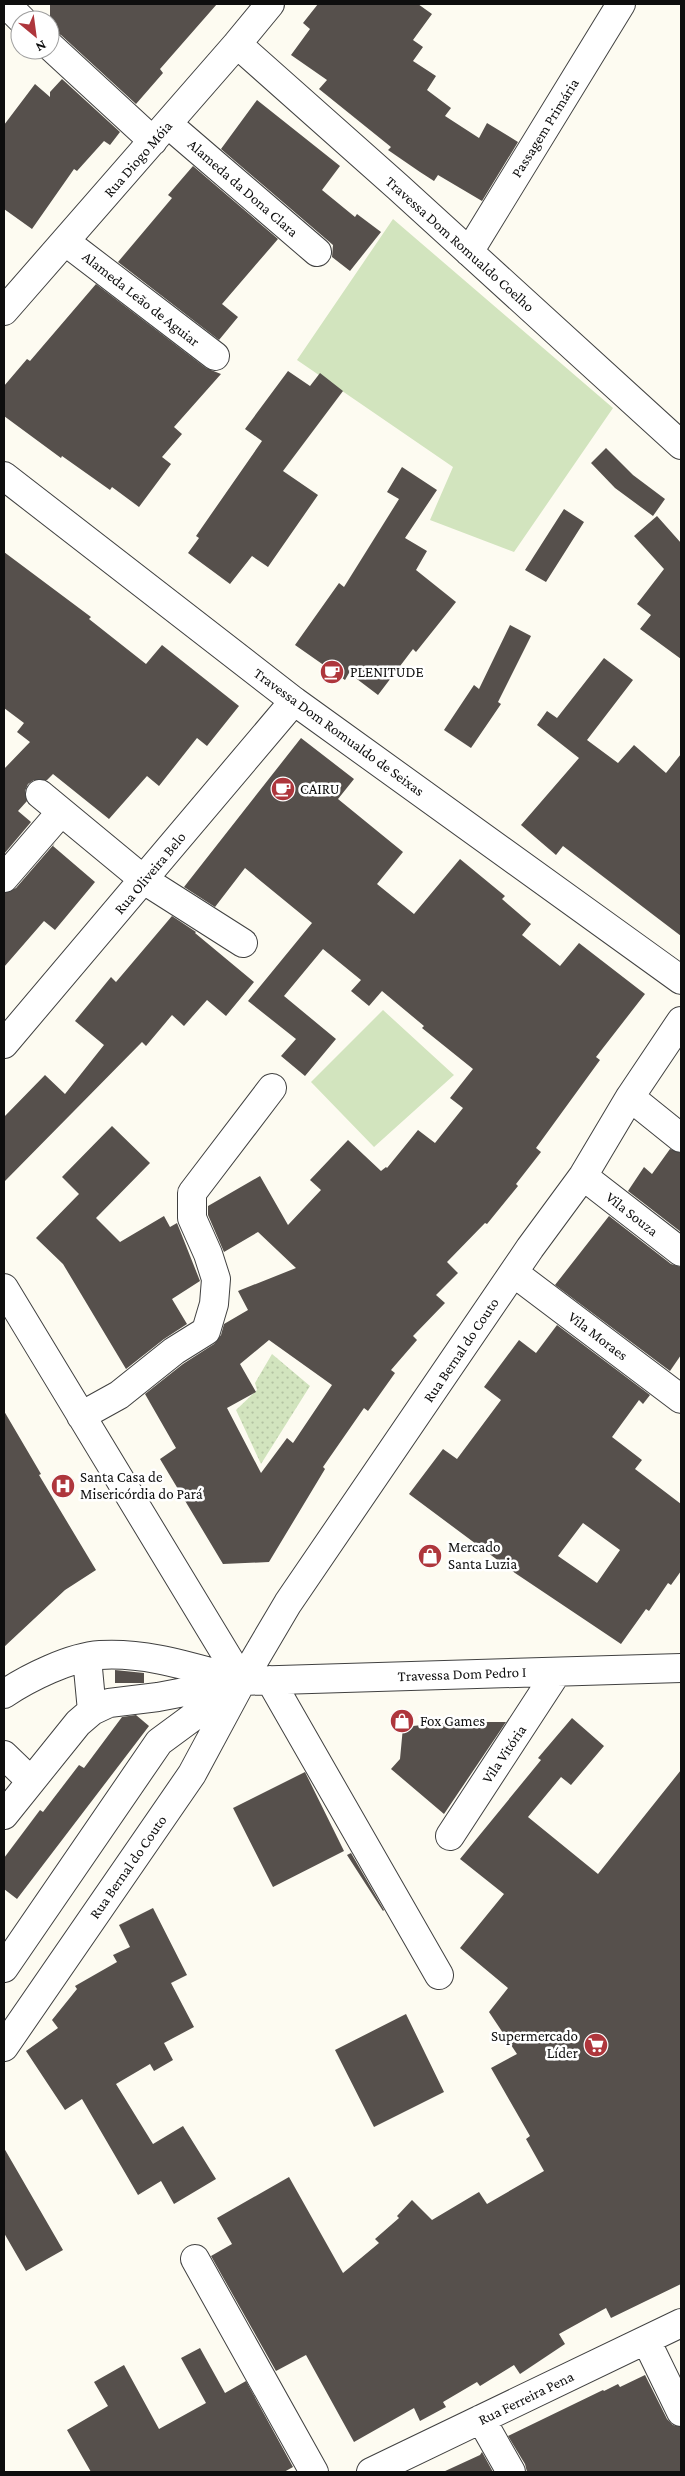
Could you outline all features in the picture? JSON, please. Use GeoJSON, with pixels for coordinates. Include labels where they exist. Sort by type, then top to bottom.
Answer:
{"type":"FeatureCollection","features":[{"type":"Feature","properties":{"kind":"street","name":"Rua Diogo Móia"},"geometry":{"type":"LineString","coordinates":[[4,311],[161,133],[270,4]]}},
{"type":"Feature","properties":{"kind":"street","name":"Passagem Primária"},"geometry":{"type":"LineString","coordinates":[[469,252],[621,4]]}},
{"type":"Feature","properties":{"kind":"street","name":"Travessa Dom Romualdo Coelho"},"geometry":{"type":"LineString","coordinates":[[237,44],[681,445]]}},
{"type":"Feature","properties":{"kind":"street","name":"Alameda da Dona Clara"},"geometry":{"type":"LineString","coordinates":[[60,54],[317,252]]}},
{"type":"Feature","properties":{"kind":"street","name":"Alameda Leão de Aguiar"},"geometry":{"type":"LineString","coordinates":[[66,242],[215,356]]}},
{"type":"Feature","properties":{"kind":"street","name":"Travessa Dom Romualdo de Seixas"},"geometry":{"type":"LineString","coordinates":[[4,476],[294,700],[681,980]]}},
{"type":"Feature","properties":{"kind":"street","name":"Rua Oliveira Belo"},"geometry":{"type":"LineString","coordinates":[[4,1044],[294,700]]}},
{"type":"Feature","properties":{"kind":"street"},"geometry":{"type":"LineString","coordinates":[[40,794],[144,880],[243,943]]}},
{"type":"Feature","properties":{"kind":"street"},"geometry":{"type":"LineString","coordinates":[[4,878],[61,812]]}},
{"type":"Feature","properties":{"kind":"street","name":"Rua Bernal do Couto"},"geometry":{"type":"LineString","coordinates":[[4,2047],[192,1774],[242,1680],[288,1603],[530,1248],[583,1176],[630,1097],[681,1021]]}},
{"type":"Feature","properties":{"kind":"street"},"geometry":{"type":"LineString","coordinates":[[81,1416],[119,1396],[174,1351],[206,1331],[214,1304],[216,1280],[208,1254],[192,1218],[192,1192],[272,1088]]}},
{"type":"Feature","properties":{"kind":"street"},"geometry":{"type":"LineString","coordinates":[[630,1097],[681,1138]]}},
{"type":"Feature","properties":{"kind":"street","name":"Vila Souza"},"geometry":{"type":"LineString","coordinates":[[583,1176],[681,1252]]}},
{"type":"Feature","properties":{"kind":"street","name":"Vila Moraes"},"geometry":{"type":"LineString","coordinates":[[514,1273],[681,1399]]}},
{"type":"Feature","properties":{"kind":"street"},"geometry":{"type":"LineString","coordinates":[[4,1288],[242,1680]]}},
{"type":"Feature","properties":{"kind":"street"},"geometry":{"type":"LineString","coordinates":[[4,1694],[23,1682],[99,1655],[162,1659],[242,1680]]}},
{"type":"Feature","properties":{"kind":"street"},"geometry":{"type":"LineString","coordinates":[[87,1658],[92,1711]]}},
{"type":"Feature","properties":{"kind":"street","name":"Travessa Dom Pedro I"},"geometry":{"type":"LineString","coordinates":[[242,1680],[681,1668]]}},
{"type":"Feature","properties":{"kind":"street","name":"Vila Vitória"},"geometry":{"type":"LineString","coordinates":[[450,1836],[557,1672]]}},
{"type":"Feature","properties":{"kind":"street"},"geometry":{"type":"LineString","coordinates":[[4,1815],[78,1723],[92,1711],[109,1703],[242,1680]]}},
{"type":"Feature","properties":{"kind":"street","name":"Rua Bernal do Couto"},"geometry":{"type":"LineString","coordinates":[[4,1968],[159,1742],[242,1680]]}},
{"type":"Feature","properties":{"kind":"street"},"geometry":{"type":"LineString","coordinates":[[270,1680],[439,1975]]}},
{"type":"Feature","properties":{"kind":"street"},"geometry":{"type":"LineString","coordinates":[[4,1755],[31,1781]]}},
{"type":"Feature","properties":{"kind":"street"},"geometry":{"type":"LineString","coordinates":[[194,2259],[314,2472]]}},
{"type":"Feature","properties":{"kind":"street","name":"Rua Ferreira Pena"},"geometry":{"type":"LineString","coordinates":[[382,2470],[482,2419],[681,2323]]}},
{"type":"Feature","properties":{"kind":"street"},"geometry":{"type":"LineString","coordinates":[[646,2340],[681,2412]]}},
{"type":"Feature","properties":{"kind":"street"},"geometry":{"type":"LineString","coordinates":[[482,2419],[511,2472]]}},
{"type":"Feature","properties":{"kind":"green space"},"geometry":{"type":"Polygon","coordinates":[[[393,219],[613,408],[514,552],[430,520],[453,467],[297,360],[393,219]]]}},
{"type":"Feature","properties":{"kind":"green space"},"geometry":{"type":"Polygon","coordinates":[[[383,1010],[454,1075],[374,1147],[311,1082],[383,1010]]]}},
{"type":"Feature","properties":{"kind":"green space"},"geometry":{"type":"Polygon","coordinates":[[[272,1354],[310,1386],[261,1464],[236,1410],[257,1390],[255,1383],[272,1354]]]}},
{"type":"Feature","properties":{"kind":"building"},"geometry":{"type":"Polygon","coordinates":[[[50,4],[217,4],[160,69],[163,73],[136,104],[60,35],[60,10],[50,10],[50,4]]]}},
{"type":"Feature","properties":{"kind":"building"},"geometry":{"type":"Polygon","coordinates":[[[318,4],[418,4],[432,14],[413,40],[423,47],[413,61],[436,76],[427,90],[451,108],[445,116],[479,138],[487,123],[518,142],[482,201],[438,175],[434,181],[420,172],[388,150],[391,147],[319,89],[327,80],[291,55],[310,29],[303,23],[318,4]]]}},
{"type":"Feature","properties":{"kind":"building"},"geometry":{"type":"Polygon","coordinates":[[[62,79],[120,132],[110,145],[104,141],[77,171],[74,169],[32,229],[4,209],[4,125],[35,84],[50,97],[50,92],[62,79]]]}},
{"type":"Feature","properties":{"kind":"building"},"geometry":{"type":"Polygon","coordinates":[[[257,100],[340,166],[322,190],[355,217],[357,214],[381,232],[350,271],[332,257],[333,245],[221,149],[257,100]]]}},
{"type":"Feature","properties":{"kind":"building"},"geometry":{"type":"Polygon","coordinates":[[[193,166],[278,239],[222,304],[238,317],[219,340],[118,262],[172,198],[168,195],[193,166]]]}},
{"type":"Feature","properties":{"kind":"building"},"geometry":{"type":"Polygon","coordinates":[[[96,284],[206,368],[221,374],[174,427],[182,434],[162,457],[171,464],[139,507],[112,487],[110,490],[62,456],[61,458],[4,416],[4,386],[27,359],[30,361],[96,284]]]}},
{"type":"Feature","properties":{"kind":"building"},"geometry":{"type":"Polygon","coordinates":[[[288,371],[310,386],[320,373],[343,391],[283,471],[318,495],[268,567],[252,556],[230,584],[188,553],[199,538],[196,536],[262,441],[245,429],[288,371]]]}},
{"type":"Feature","properties":{"kind":"building"},"geometry":{"type":"Polygon","coordinates":[[[606,448],[633,475],[665,499],[653,516],[615,488],[591,463],[606,448]]]}},
{"type":"Feature","properties":{"kind":"building"},"geometry":{"type":"Polygon","coordinates":[[[402,467],[437,490],[405,538],[427,551],[416,570],[456,602],[416,652],[413,649],[378,695],[349,673],[345,680],[295,645],[339,583],[344,587],[399,499],[387,492],[402,467]]]}},
{"type":"Feature","properties":{"kind":"building"},"geometry":{"type":"Polygon","coordinates":[[[564,509],[584,522],[546,582],[525,570],[564,509]]]}},
{"type":"Feature","properties":{"kind":"building"},"geometry":{"type":"Polygon","coordinates":[[[657,516],[681,543],[681,659],[640,629],[651,615],[637,604],[664,569],[634,536],[657,516]]]}},
{"type":"Feature","properties":{"kind":"building"},"geometry":{"type":"Polygon","coordinates":[[[4,552],[91,617],[89,619],[146,664],[162,645],[239,706],[207,746],[197,738],[159,786],[147,776],[109,819],[53,774],[47,780],[34,780],[28,784],[25,791],[27,801],[18,811],[31,822],[4,854],[4,769],[30,742],[17,732],[24,723],[4,708],[4,552]]]}},
{"type":"Feature","properties":{"kind":"building"},"geometry":{"type":"Polygon","coordinates":[[[510,625],[531,636],[498,702],[501,704],[471,748],[444,730],[474,685],[479,689],[510,625]]]}},
{"type":"Feature","properties":{"kind":"building"},"geometry":{"type":"Polygon","coordinates":[[[604,658],[633,680],[587,740],[618,763],[634,745],[666,773],[681,754],[681,936],[563,846],[556,855],[521,825],[579,758],[537,725],[547,711],[557,718],[604,658]]]}},
{"type":"Feature","properties":{"kind":"building"},"geometry":{"type":"Polygon","coordinates":[[[301,738],[354,779],[338,799],[403,852],[377,884],[414,914],[460,859],[505,896],[502,899],[531,924],[522,935],[560,966],[579,943],[645,994],[596,1057],[600,1060],[536,1148],[541,1152],[516,1184],[518,1186],[487,1224],[485,1223],[447,1262],[458,1273],[436,1295],[445,1303],[413,1336],[417,1340],[391,1370],[395,1373],[368,1411],[364,1408],[323,1467],[325,1469],[269,1562],[223,1564],[160,1459],[176,1448],[145,1394],[183,1364],[214,1344],[221,1335],[224,1324],[248,1310],[238,1291],[296,1268],[258,1232],[224,1252],[208,1215],[208,1206],[260,1176],[288,1225],[321,1190],[310,1180],[348,1140],[381,1171],[387,1168],[418,1130],[435,1143],[463,1108],[450,1098],[473,1069],[422,1028],[424,1026],[382,991],[369,1006],[351,991],[361,980],[323,949],[284,996],[336,1039],[305,1076],[281,1056],[296,1039],[248,1001],[312,923],[245,868],[215,907],[184,887],[301,738]],[[269,1340],[240,1364],[256,1392],[227,1408],[261,1473],[287,1438],[293,1443],[332,1385],[269,1340]]]}},
{"type":"Feature","properties":{"kind":"building"},"geometry":{"type":"Polygon","coordinates":[[[55,843],[53,846],[95,882],[55,930],[44,921],[4,967],[4,893],[16,888],[55,843]]]}},
{"type":"Feature","properties":{"kind":"building"},"geometry":{"type":"Polygon","coordinates":[[[172,916],[196,932],[254,982],[226,1016],[207,1000],[184,1026],[172,1015],[146,1046],[142,1042],[4,1182],[4,1117],[45,1075],[65,1094],[104,1045],[75,1021],[111,977],[116,982],[172,916]]]}},
{"type":"Feature","properties":{"kind":"building"},"geometry":{"type":"Polygon","coordinates":[[[112,1126],[150,1163],[96,1218],[120,1242],[164,1216],[170,1227],[177,1223],[200,1281],[172,1299],[187,1324],[164,1339],[126,1369],[63,1264],[36,1238],[79,1194],[62,1177],[112,1126]]]}},
{"type":"Feature","properties":{"kind":"building"},"geometry":{"type":"Polygon","coordinates":[[[670,1149],[681,1153],[681,1232],[628,1191],[644,1167],[652,1174],[670,1149]]]}},
{"type":"Feature","properties":{"kind":"building"},"geometry":{"type":"Polygon","coordinates":[[[609,1216],[671,1264],[681,1267],[681,1355],[670,1371],[555,1285],[609,1216]]]}},
{"type":"Feature","properties":{"kind":"building"},"geometry":{"type":"Polygon","coordinates":[[[557,1325],[650,1395],[643,1404],[639,1400],[612,1437],[642,1460],[635,1469],[681,1504],[681,1571],[671,1585],[668,1583],[649,1611],[646,1609],[621,1644],[515,1573],[409,1494],[443,1449],[457,1459],[501,1400],[484,1387],[519,1340],[536,1353],[557,1325]],[[583,1523],[558,1556],[597,1583],[620,1550],[583,1523]]]}},
{"type":"Feature","properties":{"kind":"building","name":"Santa Casa de Misericórdia do Pará"},"geometry":{"type":"Polygon","coordinates":[[[4,1411],[41,1474],[39,1475],[96,1570],[65,1590],[4,1647],[4,1411]]]}},
{"type":"Feature","properties":{"kind":"building"},"geometry":{"type":"Polygon","coordinates":[[[115,1670],[144,1673],[144,1683],[115,1683],[115,1670]]]}},
{"type":"Feature","properties":{"kind":"building"},"geometry":{"type":"Polygon","coordinates":[[[136,1715],[149,1726],[17,1899],[4,1889],[4,1858],[40,1810],[43,1812],[79,1765],[84,1768],[122,1717],[136,1715]]]}},
{"type":"Feature","properties":{"kind":"building"},"geometry":{"type":"Polygon","coordinates":[[[572,1718],[604,1746],[571,1785],[561,1777],[528,1817],[598,1874],[681,1770],[681,2284],[611,2318],[606,2308],[559,2334],[565,2344],[520,2374],[514,2365],[480,2386],[477,2382],[443,2402],[446,2407],[420,2421],[414,2408],[354,2442],[306,2355],[276,2371],[211,2256],[232,2244],[217,2218],[289,2177],[343,2273],[379,2243],[375,2239],[399,2218],[397,2216],[412,2200],[432,2220],[479,2192],[487,2204],[544,2171],[526,2139],[530,2136],[491,2068],[517,2054],[489,2012],[508,1988],[460,1948],[504,1894],[460,1859],[541,1760],[538,1758],[572,1718]]]}},
{"type":"Feature","properties":{"kind":"building"},"geometry":{"type":"Polygon","coordinates":[[[452,1722],[506,1722],[444,1814],[391,1769],[400,1759],[403,1727],[452,1722]]]}},
{"type":"Feature","properties":{"kind":"building"},"geometry":{"type":"Polygon","coordinates":[[[305,1772],[344,1851],[273,1887],[233,1808],[305,1772]]]}},
{"type":"Feature","properties":{"kind":"building"},"geometry":{"type":"Polygon","coordinates":[[[351,1853],[384,1910],[383,1911],[347,1855],[351,1853]]]}},
{"type":"Feature","properties":{"kind":"building"},"geometry":{"type":"Polygon","coordinates":[[[153,1908],[187,1975],[171,1983],[194,2027],[164,2043],[173,2060],[154,2071],[150,2064],[116,2084],[153,2144],[183,2126],[216,2179],[174,2204],[161,2181],[138,2195],[82,2099],[65,2110],[26,2051],[58,2028],[52,2020],[77,1989],[75,1986],[117,1962],[113,1955],[130,1947],[119,1925],[153,1908]]]}},
{"type":"Feature","properties":{"kind":"building"},"geometry":{"type":"Polygon","coordinates":[[[406,2014],[444,2092],[374,2127],[335,2050],[406,2014]]]}},
{"type":"Feature","properties":{"kind":"building"},"geometry":{"type":"Polygon","coordinates":[[[4,2148],[63,2250],[26,2271],[4,2233],[4,2148]]]}},
{"type":"Feature","properties":{"kind":"building"},"geometry":{"type":"Polygon","coordinates":[[[200,2348],[225,2393],[246,2381],[293,2467],[284,2472],[91,2472],[67,2430],[108,2406],[94,2382],[124,2365],[159,2429],[206,2403],[181,2358],[200,2348]]]}},
{"type":"Feature","properties":{"kind":"building"},"geometry":{"type":"Polygon","coordinates":[[[645,2375],[667,2419],[673,2425],[681,2427],[681,2472],[527,2472],[525,2464],[508,2436],[603,2390],[618,2384],[620,2387],[645,2375]]]}},
{"type":"Feature","properties":{"kind":"building"},"geometry":{"type":"Polygon","coordinates":[[[482,2452],[493,2472],[443,2472],[480,2455],[482,2452]]]}},
{"type":"Feature","properties":{"kind":"place","name":"PLENITUDE"},"geometry":{"type":"Point","coordinates":[332,672]}},
{"type":"Feature","properties":{"kind":"place","name":"CAIRU"},"geometry":{"type":"Point","coordinates":[283,789]}},
{"type":"Feature","properties":{"kind":"place","name":"Santa Casa de Misericórdia do Pará"},"geometry":{"type":"Point","coordinates":[63,1486]}},
{"type":"Feature","properties":{"kind":"place","name":"Mercado Santa Luzia"},"geometry":{"type":"Point","coordinates":[430,1556]}},
{"type":"Feature","properties":{"kind":"place","name":"Fox Games"},"geometry":{"type":"Point","coordinates":[402,1721]}},
{"type":"Feature","properties":{"kind":"place","name":"Supermercado Líder"},"geometry":{"type":"Point","coordinates":[596,2045]}}]}
